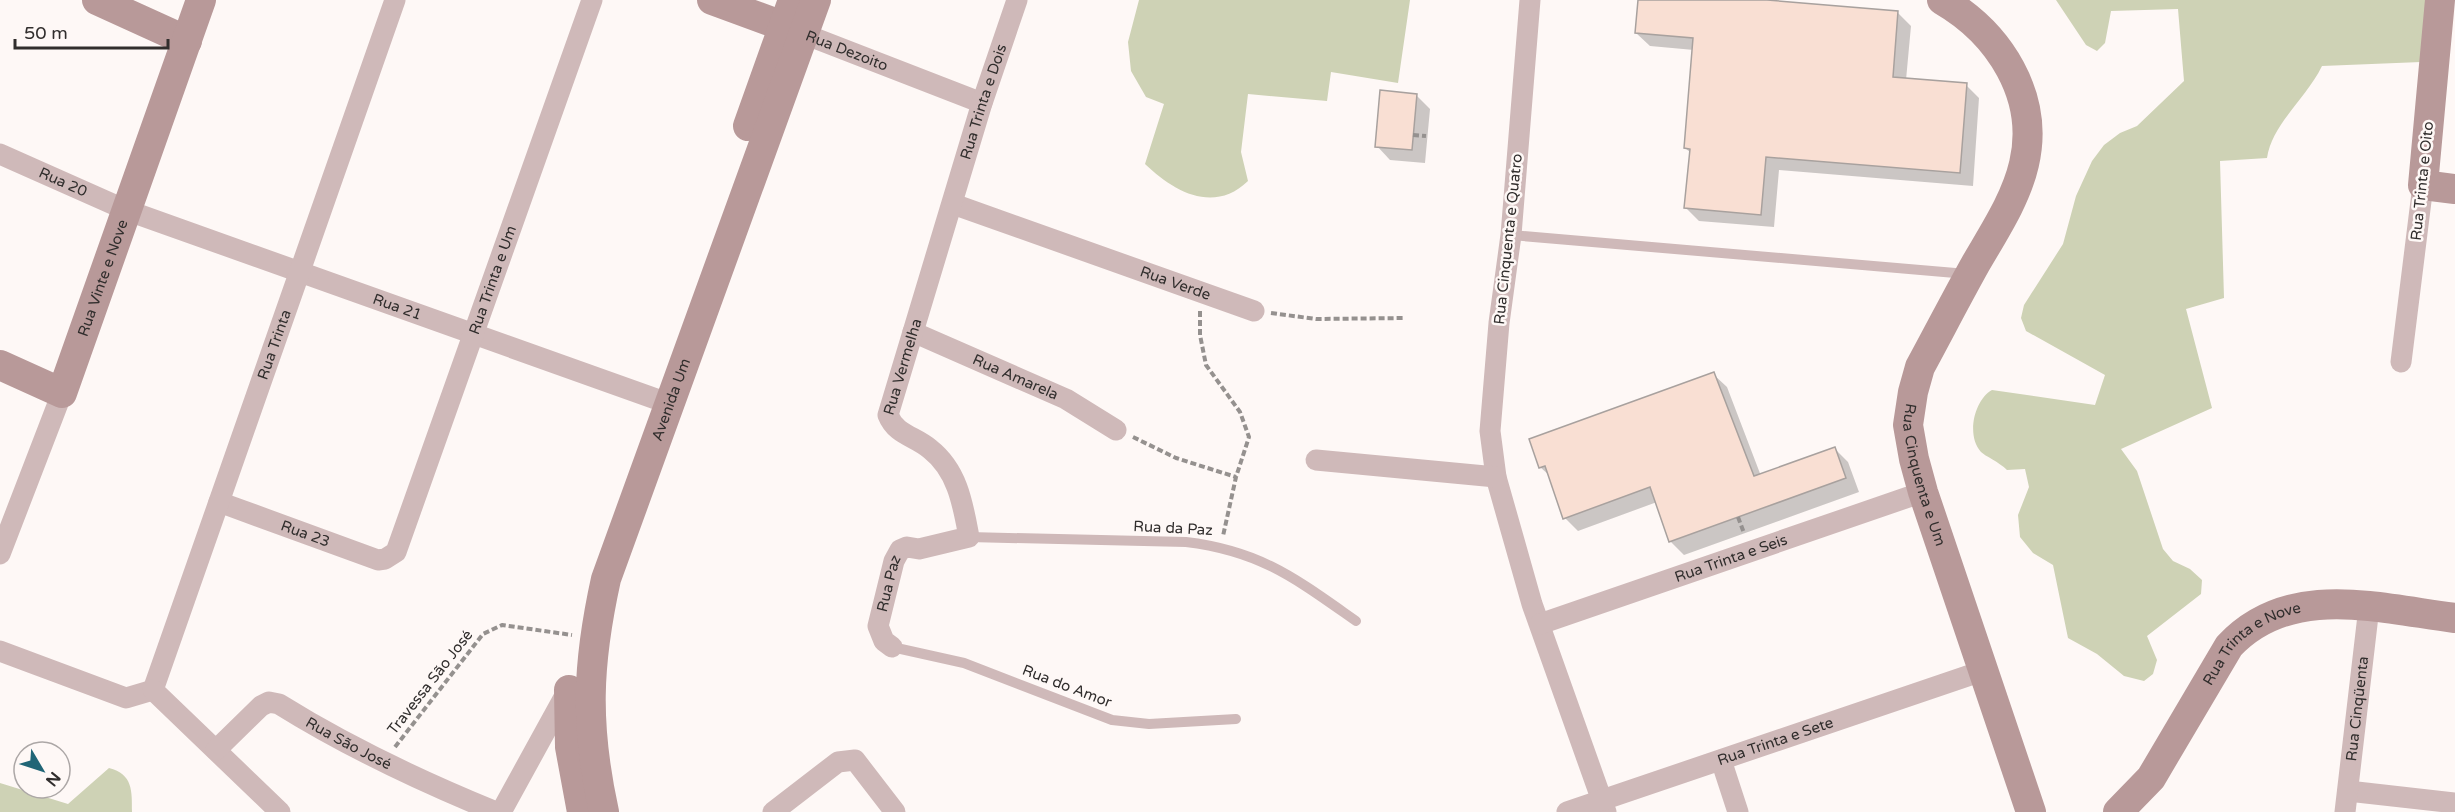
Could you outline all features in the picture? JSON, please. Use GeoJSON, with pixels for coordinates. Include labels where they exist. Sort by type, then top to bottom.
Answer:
{"type":"FeatureCollection","features":[{"type":"Feature","properties":{"kind":"street"},"geometry":{"type":"LineString","coordinates":[[97,0],[187,41]]}},
{"type":"Feature","properties":{"kind":"street","name":"Rua Vinte e Nove"},"geometry":{"type":"LineString","coordinates":[[0,555],[62,393],[201,0]]}},
{"type":"Feature","properties":{"kind":"street","name":"Rua Trinta"},"geometry":{"type":"LineString","coordinates":[[153,690],[395,0]]}},
{"type":"Feature","properties":{"kind":"street","name":"Rua Trinta e Um"},"geometry":{"type":"LineString","coordinates":[[391,557],[396,552],[592,0]]}},
{"type":"Feature","properties":{"kind":"street","name":"Rua Dezoito"},"geometry":{"type":"LineString","coordinates":[[712,0],[793,20],[982,103]]}},
{"type":"Feature","properties":{"kind":"street","name":"Avenida Um"},"geometry":{"type":"LineString","coordinates":[[604,812],[590,727],[594,635],[606,579],[660,401],[793,20],[816,0]]}},
{"type":"Feature","properties":{"kind":"street","name":"Rua Trinta e Dois"},"geometry":{"type":"LineString","coordinates":[[953,204],[982,103],[1017,0]]}},
{"type":"Feature","properties":{"kind":"street","name":"Rua Cinquenta e Quatro"},"geometry":{"type":"LineString","coordinates":[[1530,0],[1511,235],[1499,323],[1490,431],[1496,477],[1540,624],[1604,806]]}},
{"type":"Feature","properties":{"kind":"street","name":"Rua Cinquenta e Um"},"geometry":{"type":"LineString","coordinates":[[1942,0],[1990,37],[2007,62],[2022,93],[2027,120],[2024,164],[2007,208],[1920,368],[1913,392],[1908,425],[1923,492],[1985,670],[2031,812]]}},
{"type":"Feature","properties":{"kind":"street","name":"Rua Trinta e Oito"},"geometry":{"type":"LineString","coordinates":[[2401,362],[2423,185],[2440,0]]}},
{"type":"Feature","properties":{"kind":"street","name":"Rua 20"},"geometry":{"type":"LineString","coordinates":[[0,154],[126,210]]}},
{"type":"Feature","properties":{"kind":"street"},"geometry":{"type":"LineString","coordinates":[[2423,185],[2455,189]]}},
{"type":"Feature","properties":{"kind":"street","name":"Rua Verde"},"geometry":{"type":"LineString","coordinates":[[953,204],[1254,310]]}},
{"type":"Feature","properties":{"kind":"street","name":"Rua Vermelha"},"geometry":{"type":"LineString","coordinates":[[953,204],[888,415],[892,425],[902,434],[932,450],[954,479],[969,537]]}},
{"type":"Feature","properties":{"kind":"street","name":"Rua 21"},"geometry":{"type":"LineString","coordinates":[[126,210],[660,401]]}},
{"type":"Feature","properties":{"kind":"street","name":"Rua Amarela"},"geometry":{"type":"LineString","coordinates":[[913,332],[1066,399],[1116,429]]}},
{"type":"Feature","properties":{"kind":"street"},"geometry":{"type":"LineString","coordinates":[[0,365],[62,393]]}},
{"type":"Feature","properties":{"kind":"street","name":"Avenida Um"},"geometry":{"type":"LineString","coordinates":[[582,812],[570,747],[569,687],[574,635],[587,580],[660,401]]}},
{"type":"Feature","properties":{"kind":"street"},"geometry":{"type":"LineString","coordinates":[[1316,460],[1496,477]]}},
{"type":"Feature","properties":{"kind":"street","name":"Rua Trinta e Seis"},"geometry":{"type":"LineString","coordinates":[[1540,624],[1923,492]]}},
{"type":"Feature","properties":{"kind":"street","name":"Rua 23"},"geometry":{"type":"LineString","coordinates":[[219,502],[378,560],[391,557]]}},
{"type":"Feature","properties":{"kind":"street","name":"Rua Paz"},"geometry":{"type":"LineString","coordinates":[[892,647],[884,641],[878,626],[894,561],[900,550],[907,547],[919,549],[969,537]]}},
{"type":"Feature","properties":{"kind":"street","name":"Rua Trinta e Nove"},"geometry":{"type":"LineString","coordinates":[[2118,812],[2151,778],[2218,662],[2242,633],[2267,616],[2295,607],[2312,605],[2369,607],[2455,618]]}},
{"type":"Feature","properties":{"kind":"street","name":"Rua Cinqüenta"},"geometry":{"type":"LineString","coordinates":[[2346,802],[2369,607]]}},
{"type":"Feature","properties":{"kind":"street"},"geometry":{"type":"LineString","coordinates":[[0,651],[126,698],[153,690],[280,812]]}},
{"type":"Feature","properties":{"kind":"street","name":"Rua Trinta e Sete"},"geometry":{"type":"LineString","coordinates":[[1568,812],[1604,806],[1721,760],[1985,670]]}},
{"type":"Feature","properties":{"kind":"street"},"geometry":{"type":"LineString","coordinates":[[501,812],[569,687]]}},
{"type":"Feature","properties":{"kind":"street","name":"Rua São José"},"geometry":{"type":"LineString","coordinates":[[216,750],[251,714],[269,702],[279,704],[333,737],[415,779],[496,812]]}},
{"type":"Feature","properties":{"kind":"street"},"geometry":{"type":"LineString","coordinates":[[773,812],[838,762],[855,760],[896,812]]}},
{"type":"Feature","properties":{"kind":"street"},"geometry":{"type":"LineString","coordinates":[[1721,760],[1738,812]]}},
{"type":"Feature","properties":{"kind":"street"},"geometry":{"type":"LineString","coordinates":[[2346,802],[2455,803]]}},
{"type":"Feature","properties":{"kind":"lane"},"geometry":{"type":"LineString","coordinates":[[1511,235],[1970,274]]}},
{"type":"Feature","properties":{"kind":"lane","name":"Rua da Paz"},"geometry":{"type":"LineString","coordinates":[[969,537],[1186,542],[1221,546],[1249,555],[1296,579],[1356,621]]}},
{"type":"Feature","properties":{"kind":"lane","name":"Rua do Amor"},"geometry":{"type":"LineString","coordinates":[[892,647],[964,663],[1112,720],[1159,724],[1236,719]]}},
{"type":"Feature","properties":{"kind":"path"},"geometry":{"type":"LineString","coordinates":[[1413,135],[1426,136]]}},
{"type":"Feature","properties":{"kind":"path"},"geometry":{"type":"LineString","coordinates":[[1200,292],[1200,335],[1206,365],[1240,412],[1249,437],[1236,477],[1221,546]]}},
{"type":"Feature","properties":{"kind":"path"},"geometry":{"type":"LineString","coordinates":[[1254,310],[1316,319],[1405,318]]}},
{"type":"Feature","properties":{"kind":"path"},"geometry":{"type":"LineString","coordinates":[[1116,429],[1176,458],[1236,477]]}},
{"type":"Feature","properties":{"kind":"path","name":"Travessa São José"},"geometry":{"type":"LineString","coordinates":[[383,762],[483,634],[502,625],[574,635]]}},
{"type":"Feature","properties":{"kind":"green space"},"geometry":{"type":"Polygon","coordinates":[[[1139,0],[1410,0],[1398,83],[1331,72],[1327,101],[1248,94],[1241,152],[1248,181],[1235,191],[1222,196],[1208,198],[1195,195],[1169,183],[1145,164],[1164,104],[1146,97],[1131,71],[1128,42],[1139,0]]]}},
{"type":"Feature","properties":{"kind":"green space"},"geometry":{"type":"Polygon","coordinates":[[[2056,0],[2426,0],[2421,62],[2322,66],[2275,134],[2267,158],[2220,161],[2224,298],[2186,309],[2212,408],[2121,449],[2137,471],[2163,549],[2173,561],[2190,569],[2202,580],[2201,594],[2147,636],[2157,660],[2153,674],[2144,681],[2124,676],[2097,654],[2068,638],[2053,565],[2033,553],[2020,537],[2018,515],[2029,487],[2025,469],[2007,470],[1981,452],[1974,437],[1974,419],[1977,410],[1992,390],[2095,405],[2105,375],[2026,331],[2021,318],[2024,305],[2063,244],[2076,196],[2092,161],[2104,145],[2120,133],[2137,126],[2184,81],[2178,9],[2111,11],[2105,43],[2097,51],[2086,45],[2056,0]]]}},
{"type":"Feature","properties":{"kind":"green space"},"geometry":{"type":"Polygon","coordinates":[[[109,768],[123,774],[130,784],[132,812],[0,812],[0,783],[12,787],[12,800],[55,800],[68,804],[109,768]]]}},
{"type":"Feature","properties":{"kind":"building"},"geometry":{"type":"Polygon","coordinates":[[[1638,0],[1767,0],[1898,11],[1893,77],[1967,83],[1960,173],[1766,157],[1761,215],[1684,208],[1690,149],[1684,148],[1693,38],[1635,33],[1638,0]]]}},
{"type":"Feature","properties":{"kind":"building"},"geometry":{"type":"Polygon","coordinates":[[[1380,90],[1417,94],[1412,150],[1375,147],[1380,90]]]}},
{"type":"Feature","properties":{"kind":"building"},"geometry":{"type":"Polygon","coordinates":[[[1714,372],[1754,476],[1835,447],[1846,478],[1669,542],[1650,487],[1563,519],[1545,466],[1539,468],[1529,439],[1714,372]]]}}]}
